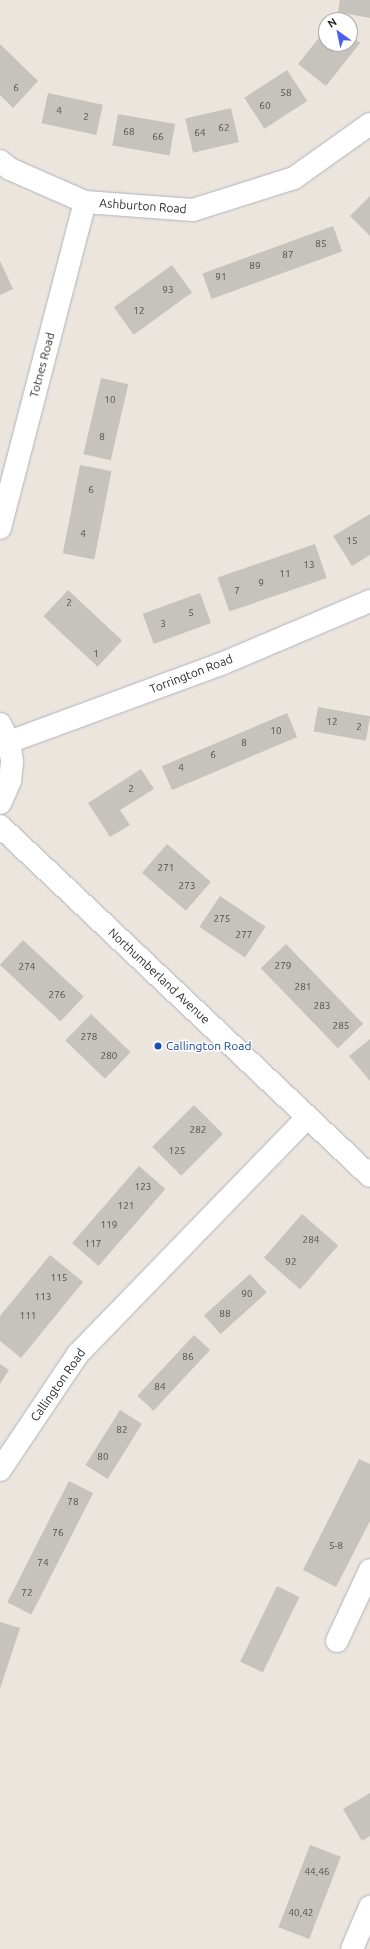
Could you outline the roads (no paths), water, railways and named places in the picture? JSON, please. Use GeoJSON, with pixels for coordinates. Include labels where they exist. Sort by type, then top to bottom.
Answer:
{"type":"FeatureCollection","features":[{"type":"Feature","properties":{"kind":"street","name":"Ashburton Road"},"geometry":{"type":"LineString","coordinates":[[0,161],[10,169],[85,202],[193,210],[294,178],[366,130],[370,124]]}},
{"type":"Feature","properties":{"kind":"street","name":"Totnes Road"},"geometry":{"type":"LineString","coordinates":[[0,528],[85,202]]}},
{"type":"Feature","properties":{"kind":"street","name":"Torrington Road"},"geometry":{"type":"LineString","coordinates":[[5,733],[221,664],[370,601]]}},
{"type":"Feature","properties":{"kind":"street"},"geometry":{"type":"LineString","coordinates":[[0,803],[10,781],[12,762],[5,733]]}},
{"type":"Feature","properties":{"kind":"street","name":"Northumberland Avenue"},"geometry":{"type":"LineString","coordinates":[[0,826],[370,1176]]}},
{"type":"Feature","properties":{"kind":"street","name":"Callington Road"},"geometry":{"type":"LineString","coordinates":[[0,1470],[78,1354],[308,1116]]}},
{"type":"Feature","properties":{"kind":"street"},"geometry":{"type":"LineString","coordinates":[[337,1641],[370,1570]]}},
{"type":"Feature","properties":{"kind":"street"},"geometry":{"type":"LineString","coordinates":[[352,1949],[370,1907]]}},
{"type":"Feature","properties":{"kind":"place","name":"Callington Road"},"geometry":{"type":"Point","coordinates":[158,1046]}}]}
